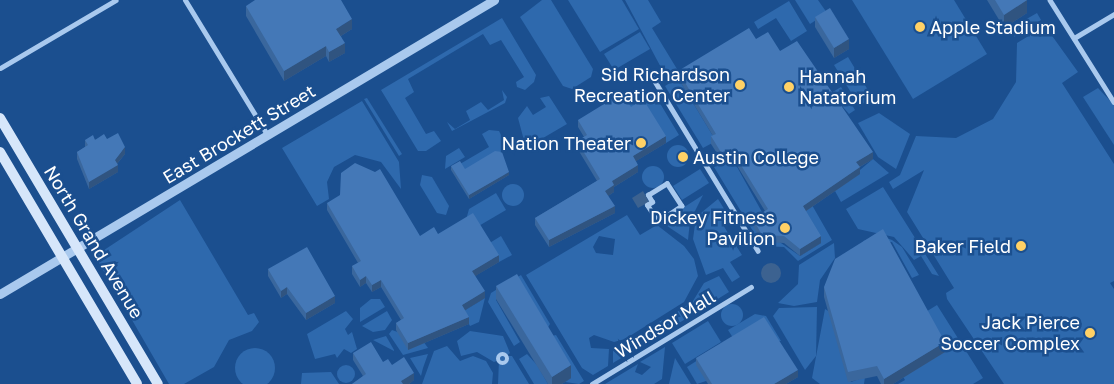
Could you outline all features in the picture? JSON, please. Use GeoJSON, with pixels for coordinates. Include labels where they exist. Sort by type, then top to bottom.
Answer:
{"type":"FeatureCollection","features":[{"type":"Feature","properties":{"kind":"main road","name":"North Grand Avenue"},"geometry":{"type":"LineString","coordinates":[[0,118],[79,247],[158,384]]}},
{"type":"Feature","properties":{"kind":"main road","name":"North Grand Avenue"},"geometry":{"type":"LineString","coordinates":[[0,152],[137,384]]}},
{"type":"Feature","properties":{"kind":"street"},"geometry":{"type":"LineString","coordinates":[[0,68],[116,0]]}},
{"type":"Feature","properties":{"kind":"street"},"geometry":{"type":"LineString","coordinates":[[185,0],[268,136]]}},
{"type":"Feature","properties":{"kind":"street","name":"East Brockett Street"},"geometry":{"type":"LineString","coordinates":[[0,294],[494,0]]}},
{"type":"Feature","properties":{"kind":"street"},"geometry":{"type":"LineString","coordinates":[[1050,0],[1114,102]]}},
{"type":"Feature","properties":{"kind":"street"},"geometry":{"type":"LineString","coordinates":[[1074,38],[1114,14]]}},
{"type":"Feature","properties":{"kind":"street"},"geometry":{"type":"LineString","coordinates":[[653,78],[758,251]]}},
{"type":"Feature","properties":{"kind":"street"},"geometry":{"type":"LineString","coordinates":[[667,183],[682,206],[658,222],[647,205],[652,202],[648,195],[667,183]]}},
{"type":"Feature","properties":{"kind":"street","name":"Windsor Mall"},"geometry":{"type":"LineString","coordinates":[[592,384],[751,287]]}},
{"type":"Feature","properties":{"kind":"shaded area"},"geometry":{"type":"Polygon","coordinates":[[[542,0],[551,0],[593,69],[591,77],[572,89],[563,86],[520,17],[542,0]]]}},
{"type":"Feature","properties":{"kind":"shaded area"},"geometry":{"type":"Polygon","coordinates":[[[568,0],[622,0],[639,29],[600,52],[568,0]]]}},
{"type":"Feature","properties":{"kind":"shaded area"},"geometry":{"type":"Polygon","coordinates":[[[625,0],[648,0],[661,22],[652,28],[677,69],[665,75],[625,0]]]}},
{"type":"Feature","properties":{"kind":"shaded area"},"geometry":{"type":"Polygon","coordinates":[[[795,0],[818,0],[827,13],[810,24],[795,0]]]}},
{"type":"Feature","properties":{"kind":"shaded area","name":"Apple Stadium"},"geometry":{"type":"Polygon","coordinates":[[[852,0],[954,0],[987,54],[913,99],[852,0]]]}},
{"type":"Feature","properties":{"kind":"shaded area"},"geometry":{"type":"Polygon","coordinates":[[[789,1],[807,31],[791,41],[776,18],[758,29],[754,22],[789,1]]]}},
{"type":"Feature","properties":{"kind":"shaded area"},"geometry":{"type":"Polygon","coordinates":[[[1037,13],[1041,20],[1014,37],[1011,28],[1037,13]]]}},
{"type":"Feature","properties":{"kind":"shaded area"},"geometry":{"type":"Polygon","coordinates":[[[502,18],[536,75],[534,82],[525,90],[517,87],[516,82],[524,77],[501,40],[490,45],[483,34],[408,79],[414,92],[405,98],[426,134],[434,131],[441,141],[426,151],[418,151],[381,90],[502,18]]]}},
{"type":"Feature","properties":{"kind":"shaded area","name":"Baker Field"},"geometry":{"type":"Polygon","coordinates":[[[1045,26],[1078,72],[1062,83],[1114,164],[1114,281],[1110,283],[1114,289],[1114,384],[1004,384],[947,299],[946,293],[954,288],[907,212],[924,170],[893,189],[889,182],[900,175],[916,136],[956,138],[993,119],[1016,82],[1017,43],[1045,26]]]}},
{"type":"Feature","properties":{"kind":"shaded area"},"geometry":{"type":"Polygon","coordinates":[[[640,32],[650,49],[614,70],[604,54],[640,32]]]}},
{"type":"Feature","properties":{"kind":"shaded area"},"geometry":{"type":"Polygon","coordinates":[[[848,57],[871,95],[860,107],[834,65],[848,57]]]}},
{"type":"Feature","properties":{"kind":"shaded area"},"geometry":{"type":"Polygon","coordinates":[[[678,78],[716,141],[703,148],[665,86],[678,78]]]}},
{"type":"Feature","properties":{"kind":"shaded area"},"geometry":{"type":"Polygon","coordinates":[[[841,87],[855,110],[849,114],[831,93],[841,87]]]}},
{"type":"Feature","properties":{"kind":"shaded area"},"geometry":{"type":"Polygon","coordinates":[[[1098,88],[1114,105],[1114,145],[1083,97],[1098,88]]]}},
{"type":"Feature","properties":{"kind":"shaded area"},"geometry":{"type":"Polygon","coordinates":[[[502,90],[507,97],[505,103],[452,131],[447,122],[455,129],[470,120],[466,111],[481,102],[488,110],[504,100],[502,90]]]}},
{"type":"Feature","properties":{"kind":"shaded area"},"geometry":{"type":"Polygon","coordinates":[[[652,90],[679,135],[666,143],[643,106],[631,114],[622,100],[636,92],[640,97],[652,90]]]}},
{"type":"Feature","properties":{"kind":"shaded area"},"geometry":{"type":"Polygon","coordinates":[[[549,96],[567,124],[526,148],[518,118],[527,106],[533,115],[546,107],[540,98],[549,96]]]}},
{"type":"Feature","properties":{"kind":"shaded area"},"geometry":{"type":"Polygon","coordinates":[[[367,98],[402,154],[399,156],[364,99],[367,98]]]}},
{"type":"Feature","properties":{"kind":"shaded area"},"geometry":{"type":"Polygon","coordinates":[[[362,101],[399,162],[401,189],[381,162],[355,155],[334,167],[327,182],[329,199],[317,206],[282,148],[362,101]]]}},
{"type":"Feature","properties":{"kind":"shaded area"},"geometry":{"type":"Polygon","coordinates":[[[879,113],[910,134],[896,169],[878,157],[858,123],[879,113]]]}},
{"type":"Feature","properties":{"kind":"shaded area"},"geometry":{"type":"Polygon","coordinates":[[[489,130],[499,131],[508,149],[465,172],[460,164],[489,147],[482,134],[489,130]]]}},
{"type":"Feature","properties":{"kind":"shaded area"},"geometry":{"type":"Polygon","coordinates":[[[678,145],[686,148],[689,156],[686,164],[678,167],[670,164],[667,156],[670,148],[678,145]]]}},
{"type":"Feature","properties":{"kind":"shaded area"},"geometry":{"type":"Polygon","coordinates":[[[459,148],[465,157],[445,169],[446,156],[459,148]]]}},
{"type":"Feature","properties":{"kind":"shaded area"},"geometry":{"type":"Polygon","coordinates":[[[731,156],[778,241],[800,256],[821,243],[802,211],[812,205],[832,240],[798,261],[784,247],[762,246],[714,167],[731,156]]]}},
{"type":"Feature","properties":{"kind":"shaded area"},"geometry":{"type":"Polygon","coordinates":[[[873,159],[889,173],[841,202],[835,191],[873,159]]]}},
{"type":"Feature","properties":{"kind":"shaded area"},"geometry":{"type":"Polygon","coordinates":[[[653,166],[661,169],[664,177],[661,185],[653,188],[645,185],[642,177],[645,169],[653,166]]]}},
{"type":"Feature","properties":{"kind":"shaded area"},"geometry":{"type":"Polygon","coordinates":[[[700,169],[709,183],[682,200],[673,186],[700,169]]]}},
{"type":"Feature","properties":{"kind":"shaded area"},"geometry":{"type":"Polygon","coordinates":[[[422,175],[432,177],[449,206],[446,215],[437,213],[420,185],[422,175]]]}},
{"type":"Feature","properties":{"kind":"shaded area"},"geometry":{"type":"Polygon","coordinates":[[[513,184],[521,187],[524,195],[521,203],[513,206],[505,203],[502,195],[505,187],[513,184]]]}},
{"type":"Feature","properties":{"kind":"shaded area"},"geometry":{"type":"Polygon","coordinates":[[[883,187],[939,276],[932,274],[921,256],[914,260],[894,237],[858,229],[846,209],[883,187]]]}},
{"type":"Feature","properties":{"kind":"shaded area"},"geometry":{"type":"Polygon","coordinates":[[[643,191],[649,202],[638,208],[632,198],[643,191]]]}},
{"type":"Feature","properties":{"kind":"shaded area"},"geometry":{"type":"Polygon","coordinates":[[[496,193],[506,210],[477,227],[466,220],[469,209],[496,193]]]}},
{"type":"Feature","properties":{"kind":"shaded area"},"geometry":{"type":"Polygon","coordinates":[[[703,195],[690,221],[688,240],[661,222],[703,195]]]}},
{"type":"Feature","properties":{"kind":"shaded area"},"geometry":{"type":"Polygon","coordinates":[[[718,199],[731,220],[723,225],[742,255],[730,262],[740,277],[732,282],[723,268],[706,275],[693,239],[696,217],[718,199]]]}},
{"type":"Feature","properties":{"kind":"shaded area"},"geometry":{"type":"Polygon","coordinates":[[[180,200],[248,315],[254,313],[259,322],[252,331],[229,340],[214,367],[184,384],[169,384],[95,256],[180,200]]]}},
{"type":"Feature","properties":{"kind":"shaded area"},"geometry":{"type":"Polygon","coordinates":[[[627,215],[640,235],[657,225],[684,246],[694,259],[698,276],[684,302],[625,339],[614,342],[594,335],[589,338],[591,348],[609,349],[608,366],[593,375],[582,368],[526,275],[627,215]],[[599,236],[593,247],[596,253],[613,255],[615,239],[599,236]]]}},
{"type":"Feature","properties":{"kind":"shaded area"},"geometry":{"type":"Polygon","coordinates":[[[501,236],[512,255],[499,262],[488,244],[501,236]]]}},
{"type":"Feature","properties":{"kind":"shaded area"},"geometry":{"type":"Polygon","coordinates":[[[881,236],[892,240],[902,247],[919,275],[912,278],[892,242],[866,245],[863,241],[881,236]]]}},
{"type":"Feature","properties":{"kind":"shaded area"},"geometry":{"type":"Polygon","coordinates":[[[834,243],[835,258],[820,280],[817,302],[794,306],[778,303],[798,284],[799,265],[834,243]]]}},
{"type":"Feature","properties":{"kind":"shaded area"},"geometry":{"type":"Polygon","coordinates":[[[767,263],[775,263],[781,269],[781,277],[775,283],[767,283],[761,277],[761,269],[767,263]]]}},
{"type":"Feature","properties":{"kind":"shaded area"},"geometry":{"type":"Polygon","coordinates":[[[521,275],[550,324],[547,329],[506,284],[521,275]]]}},
{"type":"Feature","properties":{"kind":"shaded area"},"geometry":{"type":"Polygon","coordinates":[[[719,276],[729,292],[679,323],[677,312],[693,301],[704,283],[719,276]]]}},
{"type":"Feature","properties":{"kind":"shaded area"},"geometry":{"type":"Polygon","coordinates":[[[499,288],[496,300],[520,342],[514,346],[488,302],[491,293],[499,288]]]}},
{"type":"Feature","properties":{"kind":"shaded area"},"geometry":{"type":"Polygon","coordinates":[[[485,298],[479,322],[470,326],[462,312],[485,298]]]}},
{"type":"Feature","properties":{"kind":"shaded area"},"geometry":{"type":"Polygon","coordinates":[[[371,299],[380,299],[385,307],[360,322],[360,308],[371,299]]]}},
{"type":"Feature","properties":{"kind":"shaded area"},"geometry":{"type":"Polygon","coordinates":[[[732,304],[742,311],[743,315],[736,325],[732,326],[722,319],[721,315],[728,305],[732,304]]]}},
{"type":"Feature","properties":{"kind":"shaded area"},"geometry":{"type":"Polygon","coordinates":[[[937,305],[983,378],[973,384],[898,384],[905,380],[902,375],[924,313],[937,305]]]}},
{"type":"Feature","properties":{"kind":"shaded area"},"geometry":{"type":"Polygon","coordinates":[[[817,307],[816,356],[805,370],[773,316],[779,308],[817,307]]]}},
{"type":"Feature","properties":{"kind":"shaded area"},"geometry":{"type":"Polygon","coordinates":[[[825,309],[830,312],[851,382],[865,377],[864,384],[820,384],[812,378],[825,309]]]}},
{"type":"Feature","properties":{"kind":"shaded area"},"geometry":{"type":"Polygon","coordinates":[[[346,311],[353,319],[345,329],[348,335],[352,332],[357,349],[351,353],[344,349],[337,358],[335,354],[315,359],[307,334],[346,311]]]}},
{"type":"Feature","properties":{"kind":"shaded area"},"geometry":{"type":"Polygon","coordinates":[[[387,311],[392,320],[385,330],[373,332],[362,326],[387,311]]]}},
{"type":"Feature","properties":{"kind":"shaded area"},"geometry":{"type":"Polygon","coordinates":[[[755,314],[766,316],[781,341],[735,341],[728,330],[755,314]]]}},
{"type":"Feature","properties":{"kind":"shaded area"},"geometry":{"type":"Polygon","coordinates":[[[665,318],[675,325],[650,340],[648,329],[665,318]]]}},
{"type":"Feature","properties":{"kind":"shaded area"},"geometry":{"type":"Polygon","coordinates":[[[708,321],[721,342],[685,364],[672,343],[708,321]]]}},
{"type":"Feature","properties":{"kind":"shaded area"},"geometry":{"type":"Polygon","coordinates":[[[392,330],[423,341],[428,348],[403,355],[389,334],[392,330]]]}},
{"type":"Feature","properties":{"kind":"shaded area"},"geometry":{"type":"Polygon","coordinates":[[[470,331],[503,336],[510,353],[506,356],[512,356],[529,384],[498,384],[499,360],[494,362],[477,352],[461,356],[457,341],[470,331]]]}},
{"type":"Feature","properties":{"kind":"shaded area"},"geometry":{"type":"Polygon","coordinates":[[[556,335],[584,381],[579,384],[565,382],[571,378],[552,336],[556,335]]]}},
{"type":"Feature","properties":{"kind":"shaded area"},"geometry":{"type":"Polygon","coordinates":[[[386,336],[394,350],[394,351],[373,340],[386,336]]]}},
{"type":"Feature","properties":{"kind":"shaded area"},"geometry":{"type":"Polygon","coordinates":[[[638,336],[646,343],[613,363],[613,349],[638,336]]]}},
{"type":"Feature","properties":{"kind":"shaded area"},"geometry":{"type":"Polygon","coordinates":[[[723,344],[706,381],[697,384],[687,367],[723,344]]]}},
{"type":"Feature","properties":{"kind":"shaded area"},"geometry":{"type":"Polygon","coordinates":[[[447,346],[460,361],[473,356],[486,361],[493,373],[492,384],[422,384],[434,351],[447,346]]]}},
{"type":"Feature","properties":{"kind":"shaded area"},"geometry":{"type":"Polygon","coordinates":[[[665,347],[662,379],[654,384],[605,384],[638,364],[635,372],[642,375],[651,367],[640,362],[665,347]]]}},
{"type":"Feature","properties":{"kind":"shaded area"},"geometry":{"type":"Polygon","coordinates":[[[259,348],[266,351],[272,357],[275,368],[274,376],[266,385],[259,388],[251,388],[244,385],[236,376],[235,364],[238,357],[247,349],[259,348]]]}},
{"type":"Feature","properties":{"kind":"shaded area"},"geometry":{"type":"Polygon","coordinates":[[[428,354],[423,368],[421,376],[410,358],[428,354]]]}},
{"type":"Feature","properties":{"kind":"shaded area"},"geometry":{"type":"Polygon","coordinates":[[[527,354],[537,365],[548,384],[534,384],[519,359],[527,354]]]}},
{"type":"Feature","properties":{"kind":"shaded area"},"geometry":{"type":"Polygon","coordinates":[[[675,358],[691,384],[669,384],[675,358]]]}},
{"type":"Feature","properties":{"kind":"shaded area"},"geometry":{"type":"Polygon","coordinates":[[[346,365],[352,368],[355,374],[352,380],[346,383],[340,380],[337,374],[340,368],[346,365]]]}},
{"type":"Feature","properties":{"kind":"shaded area"},"geometry":{"type":"Polygon","coordinates":[[[331,372],[339,384],[301,384],[302,373],[331,372]]]}},
{"type":"Feature","properties":{"kind":"building"},"geometry":{"type":"Polygon","coordinates":[[[255,0],[341,0],[352,19],[336,29],[345,43],[329,52],[326,46],[284,71],[246,6],[255,0]]]}},
{"type":"Feature","properties":{"kind":"building"},"geometry":{"type":"Polygon","coordinates":[[[995,0],[1027,0],[1004,15],[995,0]]]}},
{"type":"Feature","properties":{"kind":"building"},"geometry":{"type":"Polygon","coordinates":[[[830,8],[849,39],[834,48],[815,17],[830,8]]]}},
{"type":"Feature","properties":{"kind":"building"},"geometry":{"type":"Polygon","coordinates":[[[749,28],[756,39],[768,32],[780,51],[797,41],[873,152],[856,162],[860,167],[803,206],[821,236],[800,249],[784,236],[762,235],[753,219],[768,209],[731,149],[722,154],[711,136],[716,134],[678,71],[749,28]]]}},
{"type":"Feature","properties":{"kind":"building"},"geometry":{"type":"Polygon","coordinates":[[[622,93],[631,107],[643,99],[666,136],[633,156],[638,165],[612,181],[614,185],[605,191],[615,206],[549,240],[535,218],[600,179],[577,141],[587,135],[578,120],[622,93]]]}},
{"type":"Feature","properties":{"kind":"building"},"geometry":{"type":"Polygon","coordinates":[[[118,133],[125,147],[115,160],[118,165],[89,182],[77,152],[88,145],[85,140],[93,135],[95,140],[104,134],[107,139],[118,133]]]}},
{"type":"Feature","properties":{"kind":"building"},"geometry":{"type":"Polygon","coordinates":[[[495,151],[502,152],[509,172],[469,195],[451,166],[460,161],[465,169],[495,151]]]}},
{"type":"Feature","properties":{"kind":"building"},"geometry":{"type":"Polygon","coordinates":[[[355,163],[375,172],[380,169],[420,236],[434,227],[438,234],[473,213],[499,255],[472,271],[485,291],[462,305],[469,317],[408,343],[396,323],[404,318],[381,280],[372,285],[366,276],[360,280],[352,266],[361,261],[327,203],[340,195],[341,173],[355,163]]]}},
{"type":"Feature","properties":{"kind":"building"},"geometry":{"type":"Polygon","coordinates":[[[883,229],[945,342],[884,379],[877,366],[848,372],[824,287],[835,259],[883,229]]]}},
{"type":"Feature","properties":{"kind":"building"},"geometry":{"type":"Polygon","coordinates":[[[307,247],[335,296],[306,313],[287,287],[281,291],[268,269],[307,247]]]}},
{"type":"Feature","properties":{"kind":"building"},"geometry":{"type":"Polygon","coordinates":[[[517,274],[571,365],[552,377],[496,286],[517,274]]]}},
{"type":"Feature","properties":{"kind":"building"},"geometry":{"type":"Polygon","coordinates":[[[764,317],[798,370],[774,384],[712,384],[696,358],[764,317]]]}},
{"type":"Feature","properties":{"kind":"building"},"geometry":{"type":"Polygon","coordinates":[[[371,342],[383,362],[388,359],[392,365],[404,357],[414,373],[401,381],[403,384],[352,384],[366,374],[353,353],[371,342]]]}},
{"type":"Feature","properties":{"kind":"place","name":"Apple Stadium"},"geometry":{"type":"Point","coordinates":[920,27]}},
{"type":"Feature","properties":{"kind":"place","name":"Sid Richardson Recreation Center"},"geometry":{"type":"Point","coordinates":[740,85]}},
{"type":"Feature","properties":{"kind":"place","name":"Hannah Natatorium"},"geometry":{"type":"Point","coordinates":[789,87]}},
{"type":"Feature","properties":{"kind":"place","name":"Nation Theater"},"geometry":{"type":"Point","coordinates":[641,143]}},
{"type":"Feature","properties":{"kind":"place","name":"Austin College"},"geometry":{"type":"Point","coordinates":[683,157]}},
{"type":"Feature","properties":{"kind":"place","name":"Dickey Fitness Pavilion"},"geometry":{"type":"Point","coordinates":[785,228]}},
{"type":"Feature","properties":{"kind":"place","name":"Baker Field"},"geometry":{"type":"Point","coordinates":[1021,246]}},
{"type":"Feature","properties":{"kind":"place","name":"Jack Pierce Soccer Complex"},"geometry":{"type":"Point","coordinates":[1090,333]}}]}
